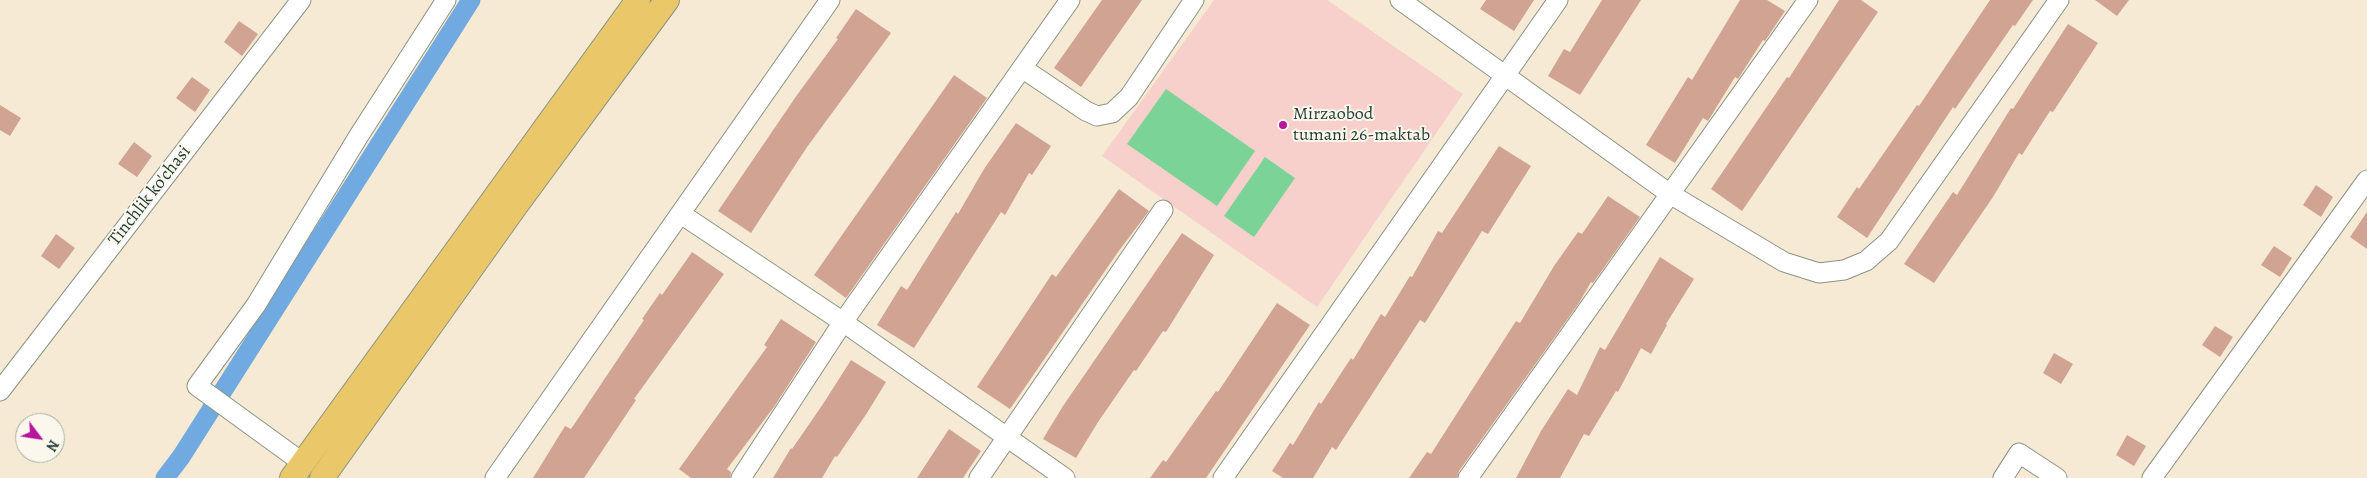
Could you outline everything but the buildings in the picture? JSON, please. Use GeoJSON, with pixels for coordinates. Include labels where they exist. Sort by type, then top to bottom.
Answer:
{"type":"FeatureCollection","features":[{"type":"Feature","properties":{"kind":"main road"},"geometry":{"type":"LineString","coordinates":[[298,471],[638,0]]}},
{"type":"Feature","properties":{"kind":"main road"},"geometry":{"type":"LineString","coordinates":[[326,475],[661,2]]}},
{"type":"Feature","properties":{"kind":"street","name":"Tinchlik ko'chasi"},"geometry":{"type":"LineString","coordinates":[[0,391],[301,0]]}},
{"type":"Feature","properties":{"kind":"street"},"geometry":{"type":"LineString","coordinates":[[298,471],[197,386],[256,306],[358,137],[446,0]]}},
{"type":"Feature","properties":{"kind":"street"},"geometry":{"type":"LineString","coordinates":[[495,478],[830,0]]}},
{"type":"Feature","properties":{"kind":"street"},"geometry":{"type":"LineString","coordinates":[[741,478],[843,322],[1070,0]]}},
{"type":"Feature","properties":{"kind":"street"},"geometry":{"type":"LineString","coordinates":[[1022,68],[1086,111],[1097,116],[1112,113],[1129,97],[1194,0]]}},
{"type":"Feature","properties":{"kind":"street"},"geometry":{"type":"LineString","coordinates":[[1400,0],[1503,76],[1670,194],[1784,262],[1819,273],[1844,270],[1866,261],[1889,241],[2059,0]]}},
{"type":"Feature","properties":{"kind":"street"},"geometry":{"type":"LineString","coordinates":[[1223,478],[1558,0]]}},
{"type":"Feature","properties":{"kind":"street"},"geometry":{"type":"LineString","coordinates":[[1468,478],[1808,0]]}},
{"type":"Feature","properties":{"kind":"street"},"geometry":{"type":"LineString","coordinates":[[2152,478],[2366,184]]}},
{"type":"Feature","properties":{"kind":"street"},"geometry":{"type":"LineString","coordinates":[[979,478],[1163,210]]}},
{"type":"Feature","properties":{"kind":"street"},"geometry":{"type":"LineString","coordinates":[[681,214],[843,322],[1065,478]]}},
{"type":"Feature","properties":{"kind":"street"},"geometry":{"type":"LineString","coordinates":[[2003,478],[2019,453],[2057,478]]}},
{"type":"Feature","properties":{"kind":"shaded area","name":"Mirzaobod tumani 26-maktab"},"geometry":{"type":"Polygon","coordinates":[[[1214,0],[1327,0],[1463,94],[1317,307],[1102,156],[1214,0]]]}},
{"type":"Feature","properties":{"kind":"green space"},"geometry":{"type":"Polygon","coordinates":[[[1166,89],[1255,151],[1217,206],[1127,144],[1166,89]]]}},
{"type":"Feature","properties":{"kind":"green space"},"geometry":{"type":"Polygon","coordinates":[[[1265,157],[1295,178],[1254,237],[1224,216],[1265,157]]]}},
{"type":"Feature","properties":{"kind":"waterway"},"geometry":{"type":"LineString","coordinates":[[165,478],[181,457],[471,0]]}},
{"type":"Feature","properties":{"kind":"place","name":"Mirzaobod tumani 26-maktab"},"geometry":{"type":"Point","coordinates":[1283,125]}}]}
